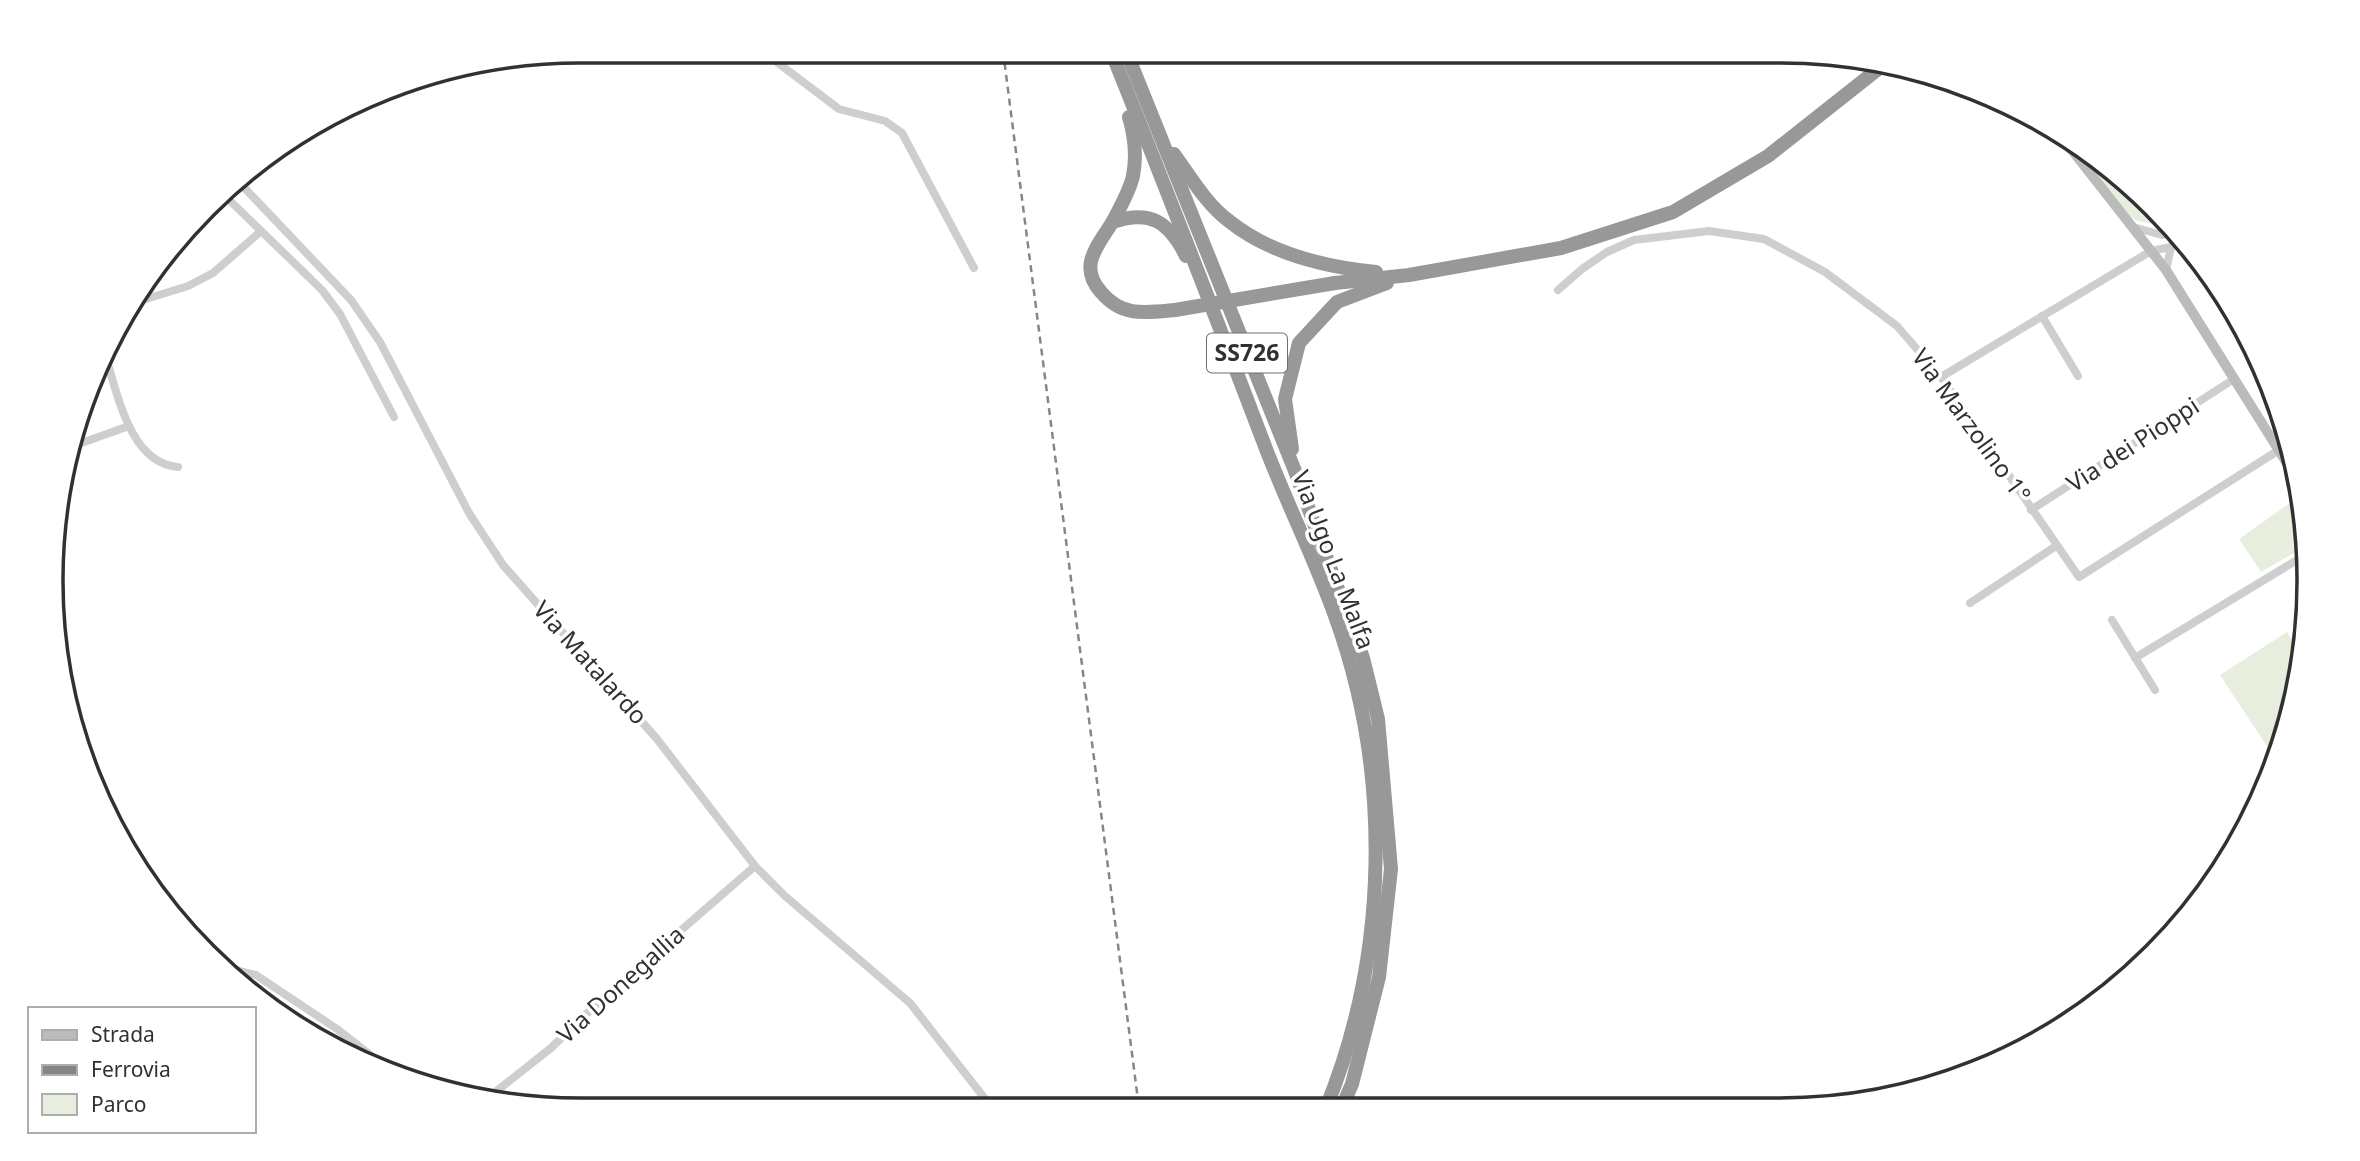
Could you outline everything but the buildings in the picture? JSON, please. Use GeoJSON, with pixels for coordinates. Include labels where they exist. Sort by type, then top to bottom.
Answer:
{"type":"FeatureCollection","features":[{"type":"Feature","properties":{"kind":"highway"},"geometry":{"type":"LineString","coordinates":[[1107,63],[1136,140],[1133,177],[1112,222],[1095,244],[1088,267],[1096,286],[1113,306],[1137,314],[1335,283],[1409,275],[1561,248],[1673,212],[1768,156],[1874,72]]}},
{"type":"Feature","properties":{"kind":"highway","name":"Via Ugo La Malfa"},"geometry":{"type":"LineString","coordinates":[[1116,63],[1201,273],[1263,443],[1336,617],[1359,699],[1373,785],[1377,879],[1365,972],[1330,1098]]}},
{"type":"Feature","properties":{"kind":"highway","name":"Via Ugo La Malfa"},"geometry":{"type":"LineString","coordinates":[[1131,63],[1295,471],[1363,658],[1378,719],[1391,869],[1379,977],[1346,1098]]}},
{"type":"Feature","properties":{"kind":"highway"},"geometry":{"type":"LineString","coordinates":[[1159,134],[1200,190],[1227,220],[1261,243],[1310,261],[1356,270],[1409,275]]}},
{"type":"Feature","properties":{"kind":"highway"},"geometry":{"type":"LineString","coordinates":[[1112,222],[1127,217],[1144,217],[1164,223],[1189,261],[1201,273]]}},
{"type":"Feature","properties":{"kind":"highway"},"geometry":{"type":"LineString","coordinates":[[1295,471],[1284,399],[1299,343],[1337,302],[1409,275]]}},
{"type":"Feature","properties":{"kind":"main road"},"geometry":{"type":"LineString","coordinates":[[2079,158],[2165,270],[2281,454]]}},
{"type":"Feature","properties":{"kind":"street"},"geometry":{"type":"LineString","coordinates":[[778,63],[839,109],[886,121],[902,133],[974,268]]}},
{"type":"Feature","properties":{"kind":"street","name":"Via Matalardo"},"geometry":{"type":"LineString","coordinates":[[244,187],[359,310],[405,386],[469,513],[503,565],[657,739],[755,866],[910,1003],[984,1098]]}},
{"type":"Feature","properties":{"kind":"street"},"geometry":{"type":"LineString","coordinates":[[229,201],[322,290],[340,314],[394,417]]}},
{"type":"Feature","properties":{"kind":"street"},"geometry":{"type":"LineString","coordinates":[[2133,227],[2162,235],[2151,251]]}},
{"type":"Feature","properties":{"kind":"street","name":"Via Marzolino 1°"},"geometry":{"type":"LineString","coordinates":[[1558,290],[1607,252],[1634,240],[1709,231],[1765,239],[1825,272],[1897,326],[1941,377],[2079,577],[2278,450]]}},
{"type":"Feature","properties":{"kind":"street"},"geometry":{"type":"LineString","coordinates":[[147,298],[201,280],[260,232]]}},
{"type":"Feature","properties":{"kind":"street"},"geometry":{"type":"LineString","coordinates":[[2165,270],[2173,244]]}},
{"type":"Feature","properties":{"kind":"street"},"geometry":{"type":"LineString","coordinates":[[1941,377],[2151,251],[2171,247]]}},
{"type":"Feature","properties":{"kind":"street"},"geometry":{"type":"LineString","coordinates":[[2042,316],[2078,376]]}},
{"type":"Feature","properties":{"kind":"street"},"geometry":{"type":"LineString","coordinates":[[109,367],[129,426],[146,452],[166,466],[178,467]]}},
{"type":"Feature","properties":{"kind":"street","name":"Via dei Pioppi"},"geometry":{"type":"LineString","coordinates":[[2031,510],[2234,379]]}},
{"type":"Feature","properties":{"kind":"street"},"geometry":{"type":"LineString","coordinates":[[82,443],[129,426]]}},
{"type":"Feature","properties":{"kind":"street"},"geometry":{"type":"LineString","coordinates":[[1970,603],[2056,546]]}},
{"type":"Feature","properties":{"kind":"street"},"geometry":{"type":"LineString","coordinates":[[2135,658],[2296,560]]}},
{"type":"Feature","properties":{"kind":"street"},"geometry":{"type":"LineString","coordinates":[[2112,621],[2155,690]]}},
{"type":"Feature","properties":{"kind":"street","name":"Via Donegallia"},"geometry":{"type":"LineString","coordinates":[[497,1091],[551,1048],[603,998],[755,866]]}},
{"type":"Feature","properties":{"kind":"street"},"geometry":{"type":"LineString","coordinates":[[241,971],[256,975],[365,1051]]}},
{"type":"Feature","properties":{"kind":"green space"},"geometry":{"type":"Polygon","coordinates":[[[2089,166],[2121,191],[2154,224],[2137,221],[2125,212],[2089,166]]]}},
{"type":"Feature","properties":{"kind":"green space"},"geometry":{"type":"Polygon","coordinates":[[[2291,502],[2296,552],[2261,572],[2239,539],[2291,502]]]}},
{"type":"Feature","properties":{"kind":"green space"},"geometry":{"type":"Polygon","coordinates":[[[2287,632],[2293,643],[2293,648],[2269,749],[2220,675],[2287,632]]]}},
{"type":"Feature","properties":{"kind":"railway"},"geometry":{"type":"LineString","coordinates":[[1005,63],[1138,1098]]}}]}
